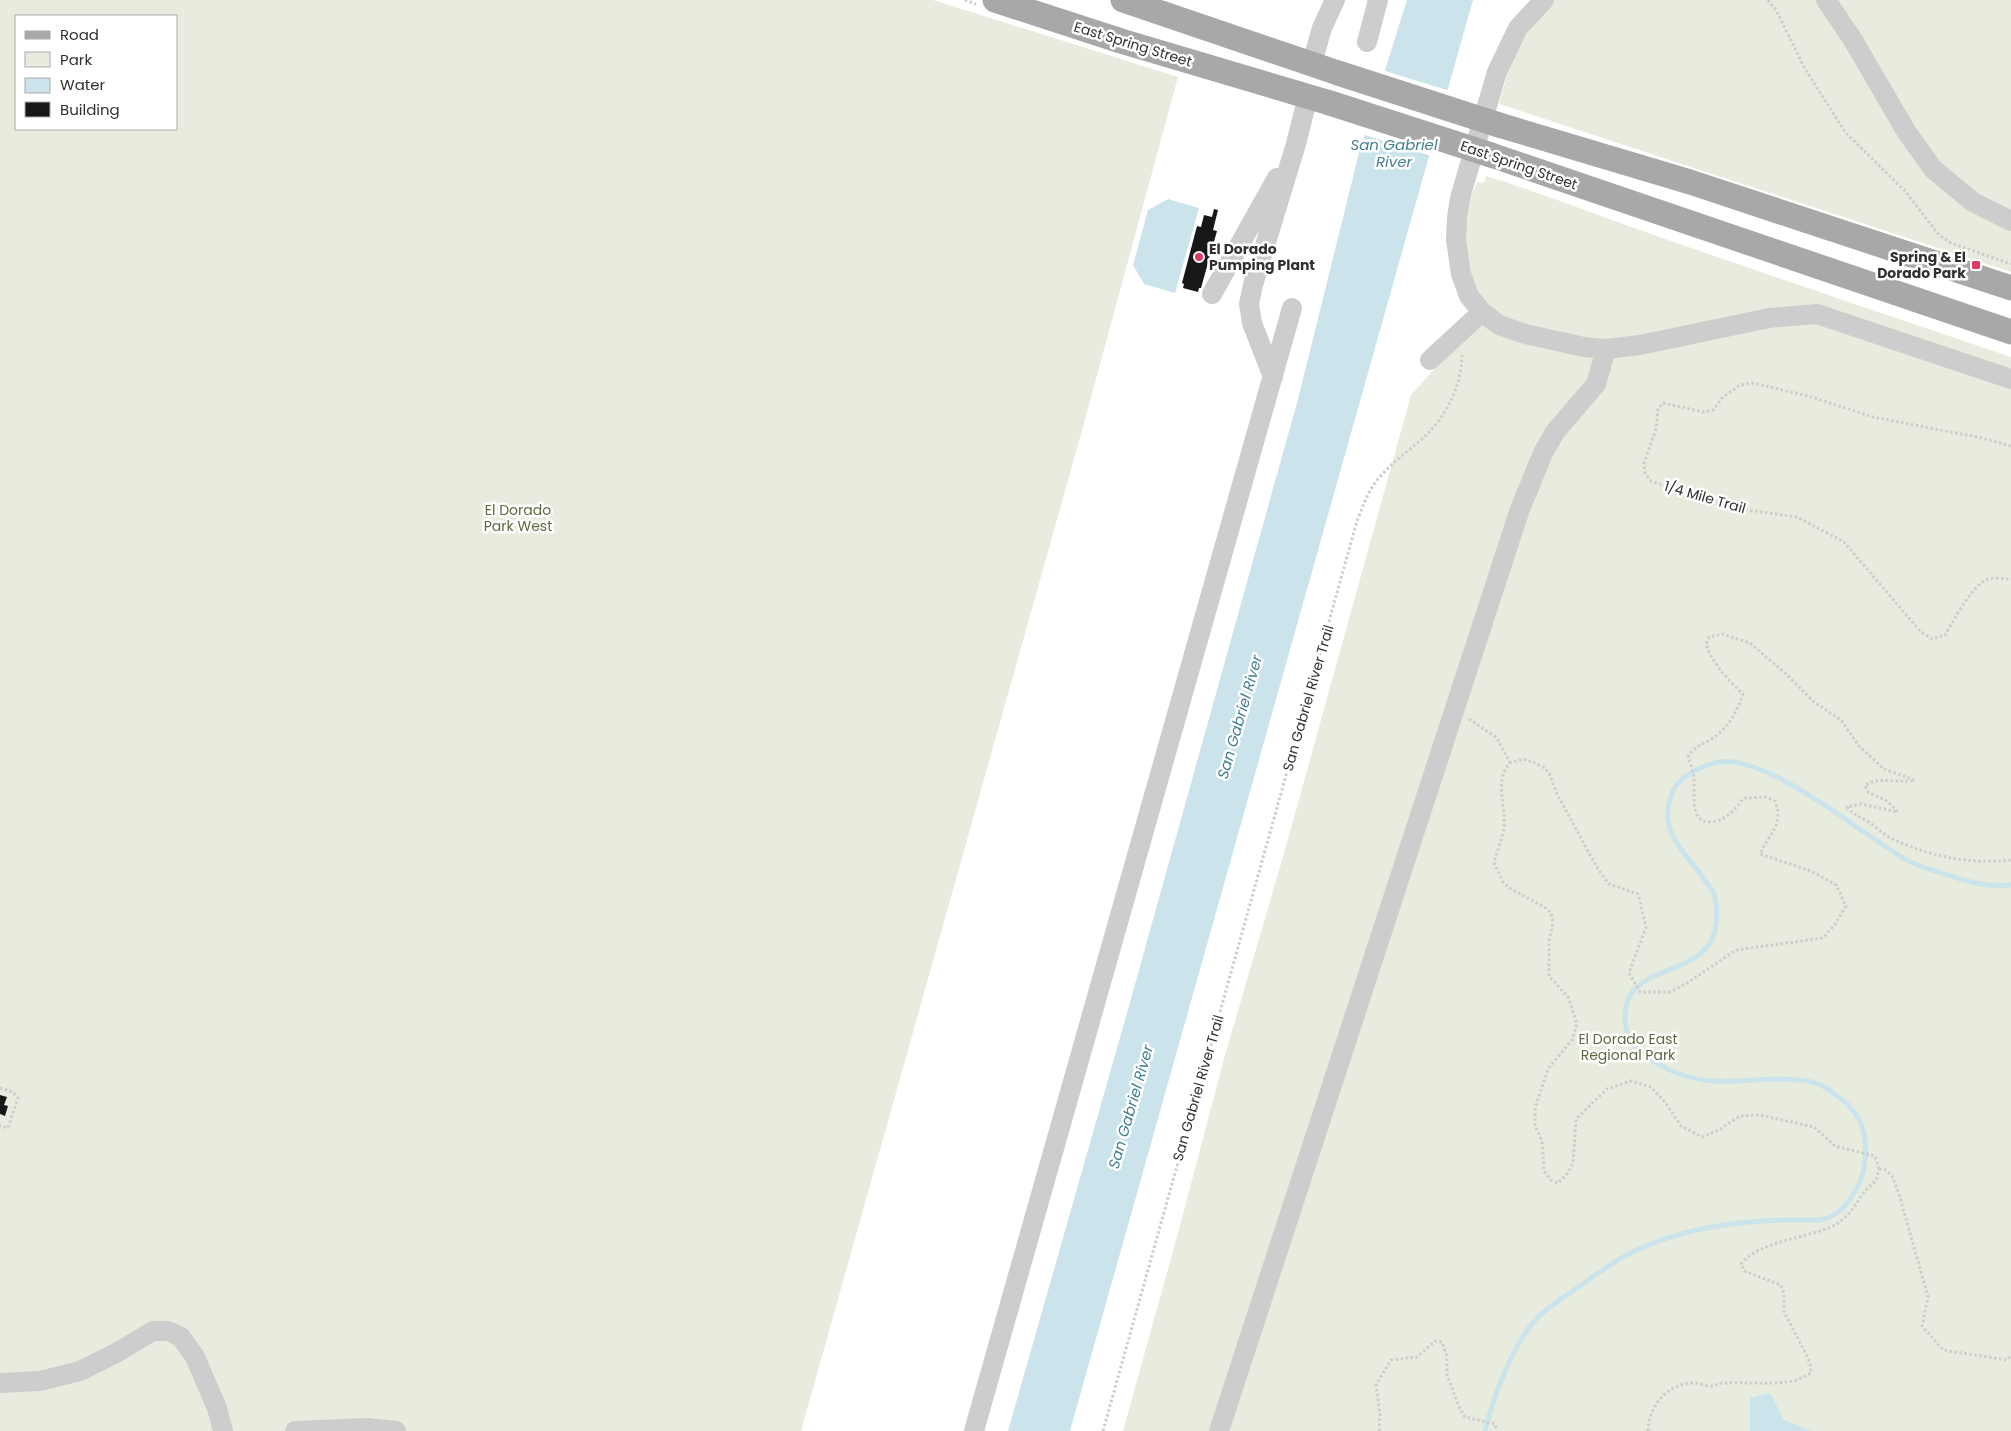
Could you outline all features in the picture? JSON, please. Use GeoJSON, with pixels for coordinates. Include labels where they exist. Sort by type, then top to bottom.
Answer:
{"type":"FeatureCollection","features":[{"type":"Feature","properties":{"kind":"main road","name":"East Spring Street"},"geometry":{"type":"LineString","coordinates":[[995,0],[1490,155],[2011,332]]}},
{"type":"Feature","properties":{"kind":"main road"},"geometry":{"type":"LineString","coordinates":[[1123,0],[1499,125],[1690,182],[2011,288]]}},
{"type":"Feature","properties":{"kind":"lane"},"geometry":{"type":"LineString","coordinates":[[1312,63],[1322,28],[1335,0]]}},
{"type":"Feature","properties":{"kind":"lane"},"geometry":{"type":"LineString","coordinates":[[1367,42],[1378,0]]}},
{"type":"Feature","properties":{"kind":"lane"},"geometry":{"type":"LineString","coordinates":[[1544,0],[1518,28],[1500,64],[1460,198],[1457,218],[1456,240],[1461,274],[1469,296],[1482,312],[1498,325],[1525,334],[1584,347],[1606,349],[1640,345],[1770,318],[1817,314],[2011,379]]}},
{"type":"Feature","properties":{"kind":"lane"},"geometry":{"type":"LineString","coordinates":[[1826,0],[1852,40],[1906,132],[1933,169],[1974,202],[2011,221]]}},
{"type":"Feature","properties":{"kind":"lane"},"geometry":{"type":"LineString","coordinates":[[1212,294],[1319,100]]}},
{"type":"Feature","properties":{"kind":"lane"},"geometry":{"type":"LineString","coordinates":[[1273,377],[1252,323],[1249,304],[1253,284],[1296,144]]}},
{"type":"Feature","properties":{"kind":"lane"},"geometry":{"type":"LineString","coordinates":[[974,1431],[1292,308]]}},
{"type":"Feature","properties":{"kind":"lane"},"geometry":{"type":"LineString","coordinates":[[1430,360],[1482,312]]}},
{"type":"Feature","properties":{"kind":"lane"},"geometry":{"type":"LineString","coordinates":[[1219,1431],[1520,509],[1533,476],[1555,432],[1596,384],[1606,349]]}},
{"type":"Feature","properties":{"kind":"lane"},"geometry":{"type":"LineString","coordinates":[[0,1383],[40,1381],[80,1371],[116,1353],[153,1331],[168,1331],[181,1337],[195,1358],[217,1408],[223,1431]]}},
{"type":"Feature","properties":{"kind":"lane"},"geometry":{"type":"LineString","coordinates":[[295,1431],[367,1428],[396,1431]]}},
{"type":"Feature","properties":{"kind":"path"},"geometry":{"type":"LineString","coordinates":[[1768,0],[1776,10],[1804,67],[1845,132],[1905,190],[1940,235],[1951,243],[2011,264]]}},
{"type":"Feature","properties":{"kind":"path","name":"San Gabriel River Trail"},"geometry":{"type":"LineString","coordinates":[[1103,1431],[1357,520],[1366,497],[1379,478],[1401,456],[1426,436],[1445,411],[1459,379],[1462,361],[1462,332]]}},
{"type":"Feature","properties":{"kind":"path","name":"1/4 Mile Trail"},"geometry":{"type":"LineString","coordinates":[[2011,446],[1982,438],[1873,417],[1808,396],[1753,383],[1740,385],[1723,397],[1713,410],[1704,412],[1663,403],[1658,410],[1656,429],[1644,463],[1645,473],[1651,481],[1691,495],[1748,510],[1797,517],[1844,542],[1921,632],[1932,638],[1946,635],[1970,596],[1982,582],[1990,578],[2011,579]]}},
{"type":"Feature","properties":{"kind":"path"},"geometry":{"type":"LineString","coordinates":[[1648,1431],[1649,1422],[1656,1404],[1666,1391],[1681,1384],[1694,1383],[1711,1387],[1721,1383],[1756,1384],[1795,1381],[1811,1373],[1810,1363],[1784,1312],[1784,1294],[1781,1285],[1744,1271],[1741,1264],[1747,1257],[1759,1250],[1835,1225],[1856,1206],[1866,1187],[1876,1181],[1879,1168],[1875,1156],[1835,1146],[1814,1127],[1760,1115],[1740,1116],[1719,1130],[1702,1137],[1681,1126],[1665,1102],[1651,1086],[1631,1082],[1607,1089],[1576,1119],[1573,1164],[1558,1183],[1551,1180],[1544,1171],[1542,1141],[1535,1126],[1535,1108],[1548,1069],[1572,1040],[1577,1024],[1568,997],[1549,976],[1550,942],[1553,922],[1551,914],[1546,908],[1511,889],[1503,882],[1494,863],[1504,829],[1504,808],[1501,790],[1503,773],[1510,762],[1523,759],[1545,768],[1596,866],[1609,884],[1638,894],[1646,926],[1629,973],[1640,992],[1670,992],[1687,983],[1736,950],[1823,938],[1835,924],[1846,906],[1836,885],[1811,871],[1760,854],[1765,842],[1778,824],[1779,815],[1775,801],[1766,797],[1744,798],[1731,813],[1720,821],[1706,822],[1697,816],[1694,803],[1694,778],[1688,757],[1692,749],[1716,736],[1732,718],[1736,713],[1743,694],[1727,678],[1709,652],[1706,644],[1709,638],[1722,634],[1750,643],[1814,702],[1842,720],[1859,746],[1884,769],[1915,780],[1905,783],[1872,781],[1865,785],[1868,792],[1887,801],[1898,812],[1861,804],[1847,807],[1852,814],[1869,822],[1889,837],[1948,858],[1993,862],[2011,860]]}},
{"type":"Feature","properties":{"kind":"path"},"geometry":{"type":"LineString","coordinates":[[1454,712],[1466,717],[1497,738],[1510,762]]}},
{"type":"Feature","properties":{"kind":"path"},"geometry":{"type":"LineString","coordinates":[[0,1088],[13,1092],[18,1098],[8,1128],[0,1126]]}},
{"type":"Feature","properties":{"kind":"path"},"geometry":{"type":"LineString","coordinates":[[1879,1168],[1886,1170],[1892,1176],[1899,1194],[1928,1297],[1922,1326],[1943,1350],[2007,1360],[2011,1354]]}},
{"type":"Feature","properties":{"kind":"path"},"geometry":{"type":"LineString","coordinates":[[1379,1431],[1380,1416],[1376,1385],[1392,1360],[1417,1357],[1435,1341],[1442,1342],[1447,1357],[1448,1375],[1459,1407],[1465,1416],[1495,1424],[1497,1431]]}},
{"type":"Feature","properties":{"kind":"green space","name":"El Dorado Park West"},"geometry":{"type":"Polygon","coordinates":[[[0,0],[933,0],[1178,77],[1083,427],[801,1431],[0,1431],[0,0]]]}},
{"type":"Feature","properties":{"kind":"green space"},"geometry":{"type":"Polygon","coordinates":[[[1545,0],[2011,0],[2011,272],[1499,104],[1510,65],[1545,0]]]}},
{"type":"Feature","properties":{"kind":"green space","name":"El Dorado East Regional Park"},"geometry":{"type":"Polygon","coordinates":[[[1486,176],[2011,357],[2011,1431],[1123,1431],[1225,1055],[1285,850],[1411,395],[1490,308],[1473,282],[1468,269],[1464,242],[1467,196],[1471,197],[1477,182],[1484,183],[1486,176]]]}},
{"type":"Feature","properties":{"kind":"water","name":"San Gabriel River"},"geometry":{"type":"Polygon","coordinates":[[[1407,0],[1473,0],[1070,1431],[1008,1431],[1298,399],[1359,153],[1407,0]]]}},
{"type":"Feature","properties":{"kind":"water"},"geometry":{"type":"Polygon","coordinates":[[[1168,199],[1199,208],[1175,293],[1144,284],[1133,265],[1148,210],[1168,199]]]}},
{"type":"Feature","properties":{"kind":"water"},"geometry":{"type":"Polygon","coordinates":[[[1770,1393],[1784,1420],[1811,1431],[1750,1431],[1750,1398],[1770,1393]]]}},
{"type":"Feature","properties":{"kind":"pier"},"geometry":{"type":"Polygon","coordinates":[[[1382,70],[1450,91],[1431,156],[1362,134],[1382,70]]]}},
{"type":"Feature","properties":{"kind":"building","name":"El Dorado Pumping Plant"},"geometry":{"type":"Polygon","coordinates":[[[1214,209],[1218,210],[1213,230],[1217,231],[1201,288],[1199,288],[1198,292],[1183,288],[1184,284],[1182,283],[1197,226],[1201,227],[1204,215],[1212,217],[1214,209]]]}},
{"type":"Feature","properties":{"kind":"building"},"geometry":{"type":"Polygon","coordinates":[[[0,1095],[7,1097],[4,1105],[8,1106],[5,1116],[0,1114],[0,1095]]]}},
{"type":"Feature","properties":{"kind":"waterway"},"geometry":{"type":"LineString","coordinates":[[1485,1431],[1505,1372],[1528,1329],[1546,1310],[1624,1256],[1663,1240],[1707,1228],[1774,1220],[1820,1220],[1827,1218],[1843,1208],[1860,1183],[1866,1149],[1863,1129],[1849,1105],[1826,1088],[1810,1082],[1787,1079],[1713,1081],[1694,1078],[1675,1072],[1645,1056],[1629,1038],[1625,1016],[1629,998],[1639,986],[1652,977],[1685,963],[1700,954],[1711,942],[1716,924],[1716,903],[1712,890],[1680,847],[1669,827],[1669,803],[1677,784],[1687,775],[1707,766],[1719,762],[1739,763],[1763,771],[1814,798],[1911,863],[1974,883],[2001,886],[2011,885]]}},
{"type":"Feature","properties":{"kind":"place","name":"El Dorado Pumping Plant"},"geometry":{"type":"Point","coordinates":[1199,257]}},
{"type":"Feature","properties":{"kind":"place","name":"Spring & El Dorado Park"},"geometry":{"type":"Point","coordinates":[1976,265]}}]}
